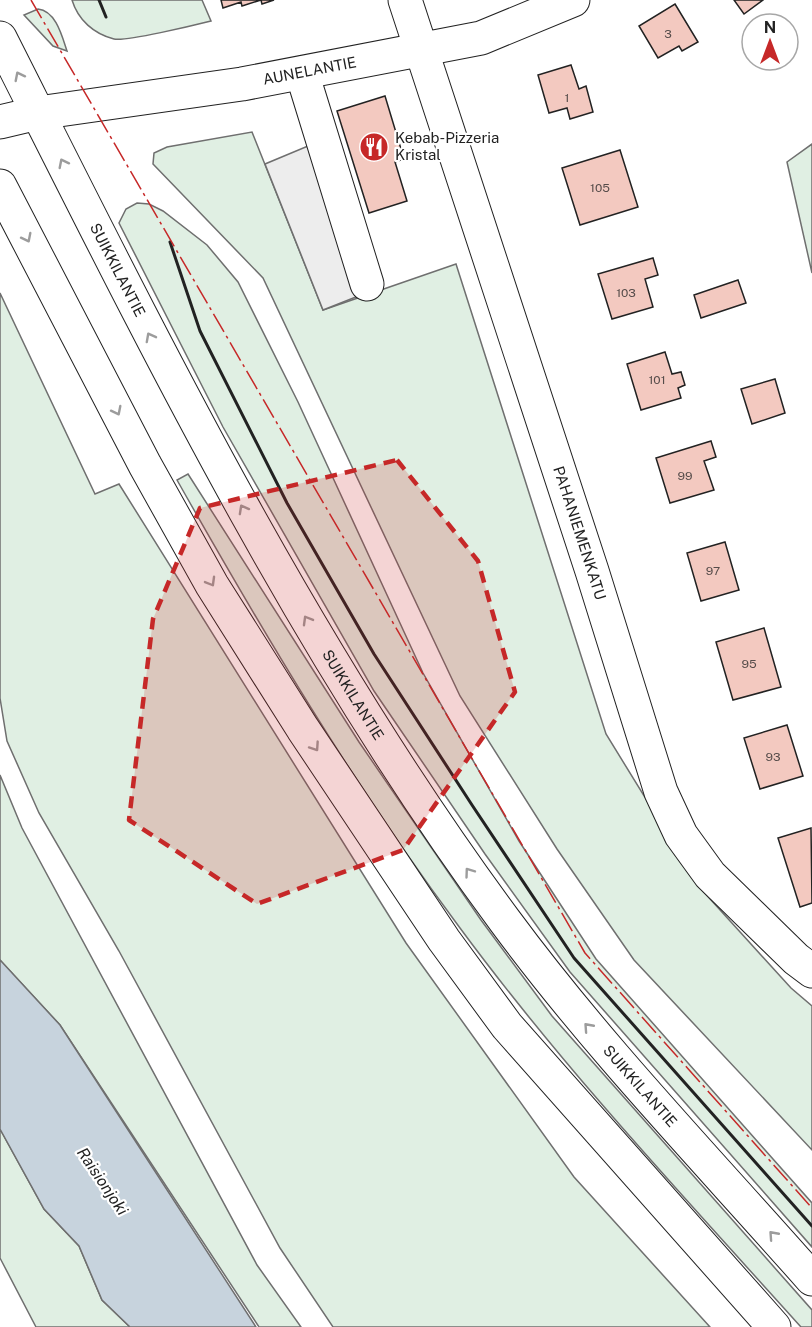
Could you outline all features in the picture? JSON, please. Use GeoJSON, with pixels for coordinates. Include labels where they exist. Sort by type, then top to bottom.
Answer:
{"type":"FeatureCollection","features":[{"type":"Feature","properties":{"kind":"main road","name":"PAHANIEMENKATU"},"geometry":{"type":"LineString","coordinates":[[405,0],[592,571],[661,792],[681,835],[710,875],[796,959],[812,971]]}},
{"type":"Feature","properties":{"kind":"main road","name":"AUNELANTIE"},"geometry":{"type":"LineString","coordinates":[[0,122],[38,113],[200,91],[481,38],[573,0]]}},
{"type":"Feature","properties":{"kind":"main road","name":"SUIKKILANTIE"},"geometry":{"type":"LineString","coordinates":[[0,38],[205,441],[357,706],[445,837],[572,1008],[812,1279]]}},
{"type":"Feature","properties":{"kind":"main road"},"geometry":{"type":"LineString","coordinates":[[302,73],[367,284]]}},
{"type":"Feature","properties":{"kind":"main road"},"geometry":{"type":"LineString","coordinates":[[0,186],[140,456],[212,585],[303,729],[444,940],[507,1026],[774,1327]]}},
{"type":"Feature","properties":{"kind":"highlighted area"},"geometry":{"type":"Polygon","coordinates":[[[397,460],[478,561],[515,692],[403,850],[257,904],[129,820],[153,619],[200,508],[397,460]]]}},
{"type":"Feature","properties":{"kind":"green space"},"geometry":{"type":"Polygon","coordinates":[[[72,0],[202,0],[211,21],[145,36],[114,39],[100,34],[88,25],[78,14],[72,0]]]}},
{"type":"Feature","properties":{"kind":"green space"},"geometry":{"type":"Polygon","coordinates":[[[38,9],[54,19],[67,51],[53,46],[24,15],[38,9]]]}},
{"type":"Feature","properties":{"kind":"green space"},"geometry":{"type":"Polygon","coordinates":[[[252,132],[323,310],[456,264],[606,734],[702,890],[791,988],[812,1006],[812,1150],[634,960],[557,849],[460,696],[263,278],[153,164],[154,153],[167,147],[252,132]]]}},
{"type":"Feature","properties":{"kind":"green space"},"geometry":{"type":"Polygon","coordinates":[[[812,144],[812,273],[787,162],[812,144]]]}},
{"type":"Feature","properties":{"kind":"green space"},"geometry":{"type":"Polygon","coordinates":[[[137,203],[149,204],[163,211],[207,245],[238,282],[298,402],[423,673],[519,841],[596,959],[812,1203],[812,1247],[570,972],[485,854],[374,691],[223,427],[119,223],[126,209],[137,203]]]}},
{"type":"Feature","properties":{"kind":"green space"},"geometry":{"type":"Polygon","coordinates":[[[0,293],[95,494],[119,484],[406,943],[574,1177],[710,1327],[333,1327],[280,1248],[119,951],[39,813],[7,741],[0,698],[0,293]]]}},
{"type":"Feature","properties":{"kind":"green space"},"geometry":{"type":"Polygon","coordinates":[[[188,474],[359,742],[481,920],[552,1016],[812,1310],[812,1327],[801,1327],[669,1181],[541,1032],[460,928],[383,820],[277,652],[177,480],[188,474]]]}},
{"type":"Feature","properties":{"kind":"green space"},"geometry":{"type":"Polygon","coordinates":[[[0,775],[22,828],[257,1265],[301,1327],[259,1327],[60,1025],[0,960],[0,775]]]}},
{"type":"Feature","properties":{"kind":"green space"},"geometry":{"type":"Polygon","coordinates":[[[0,1129],[44,1209],[79,1246],[102,1300],[130,1327],[36,1327],[0,1258],[0,1129]]]}},
{"type":"Feature","properties":{"kind":"shaded area"},"geometry":{"type":"Polygon","coordinates":[[[308,146],[366,293],[323,310],[265,164],[308,146]]]}},
{"type":"Feature","properties":{"kind":"water","name":"Raisionjoki"},"geometry":{"type":"Polygon","coordinates":[[[0,960],[60,1025],[256,1327],[130,1327],[102,1300],[79,1246],[44,1209],[0,1129],[0,960]]]}},
{"type":"Feature","properties":{"kind":"building"},"geometry":{"type":"Polygon","coordinates":[[[221,0],[261,0],[242,6],[241,2],[223,8],[221,0]]]}},
{"type":"Feature","properties":{"kind":"building"},"geometry":{"type":"Polygon","coordinates":[[[261,0],[274,0],[262,4],[261,0]]]}},
{"type":"Feature","properties":{"kind":"building"},"geometry":{"type":"Polygon","coordinates":[[[734,0],[763,0],[747,12],[743,12],[734,0]]]}},
{"type":"Feature","properties":{"kind":"building"},"geometry":{"type":"Polygon","coordinates":[[[675,4],[698,42],[682,51],[679,46],[658,58],[639,26],[675,4]]]}},
{"type":"Feature","properties":{"kind":"building"},"geometry":{"type":"Polygon","coordinates":[[[571,65],[579,89],[586,86],[593,112],[570,119],[567,108],[549,113],[538,75],[571,65]]]}},
{"type":"Feature","properties":{"kind":"building","name":"Kebab-Pizzeria Kristal"},"geometry":{"type":"Polygon","coordinates":[[[385,96],[404,159],[395,162],[407,201],[369,213],[337,111],[385,96]]]}},
{"type":"Feature","properties":{"kind":"building"},"geometry":{"type":"Polygon","coordinates":[[[620,150],[638,207],[580,225],[562,168],[620,150]]]}},
{"type":"Feature","properties":{"kind":"building"},"geometry":{"type":"Polygon","coordinates":[[[653,258],[658,275],[645,279],[653,307],[612,319],[598,274],[653,258]]]}},
{"type":"Feature","properties":{"kind":"building"},"geometry":{"type":"Polygon","coordinates":[[[738,280],[746,303],[701,318],[694,295],[738,280]]]}},
{"type":"Feature","properties":{"kind":"building"},"geometry":{"type":"Polygon","coordinates":[[[665,352],[672,374],[681,372],[685,385],[678,388],[681,398],[641,410],[627,364],[665,352]]]}},
{"type":"Feature","properties":{"kind":"building"},"geometry":{"type":"Polygon","coordinates":[[[775,379],[785,413],[752,424],[741,389],[775,379]]]}},
{"type":"Feature","properties":{"kind":"building"},"geometry":{"type":"Polygon","coordinates":[[[711,441],[716,457],[704,461],[714,490],[670,503],[656,458],[711,441]]]}},
{"type":"Feature","properties":{"kind":"building"},"geometry":{"type":"Polygon","coordinates":[[[725,542],[739,590],[701,601],[687,553],[725,542]]]}},
{"type":"Feature","properties":{"kind":"building"},"geometry":{"type":"Polygon","coordinates":[[[764,628],[781,687],[733,700],[716,642],[764,628]]]}},
{"type":"Feature","properties":{"kind":"building"},"geometry":{"type":"Polygon","coordinates":[[[787,725],[803,776],[760,789],[744,738],[787,725]]]}},
{"type":"Feature","properties":{"kind":"building"},"geometry":{"type":"Polygon","coordinates":[[[811,828],[812,903],[800,907],[778,838],[811,828]]]}},
{"type":"Feature","properties":{"kind":"wall"},"geometry":{"type":"LineString","coordinates":[[99,0],[106,17]]}},
{"type":"Feature","properties":{"kind":"wall"},"geometry":{"type":"LineString","coordinates":[[170,242],[200,331],[287,503],[374,654],[472,805],[574,958],[812,1226]]}},
{"type":"Feature","properties":{"kind":"power"},"geometry":{"type":"LineString","coordinates":[[31,0],[585,953],[812,1208]]}},
{"type":"Feature","properties":{"kind":"place","name":"Kebab-Pizzeria Kristal"},"geometry":{"type":"Point","coordinates":[374,147]}}]}
